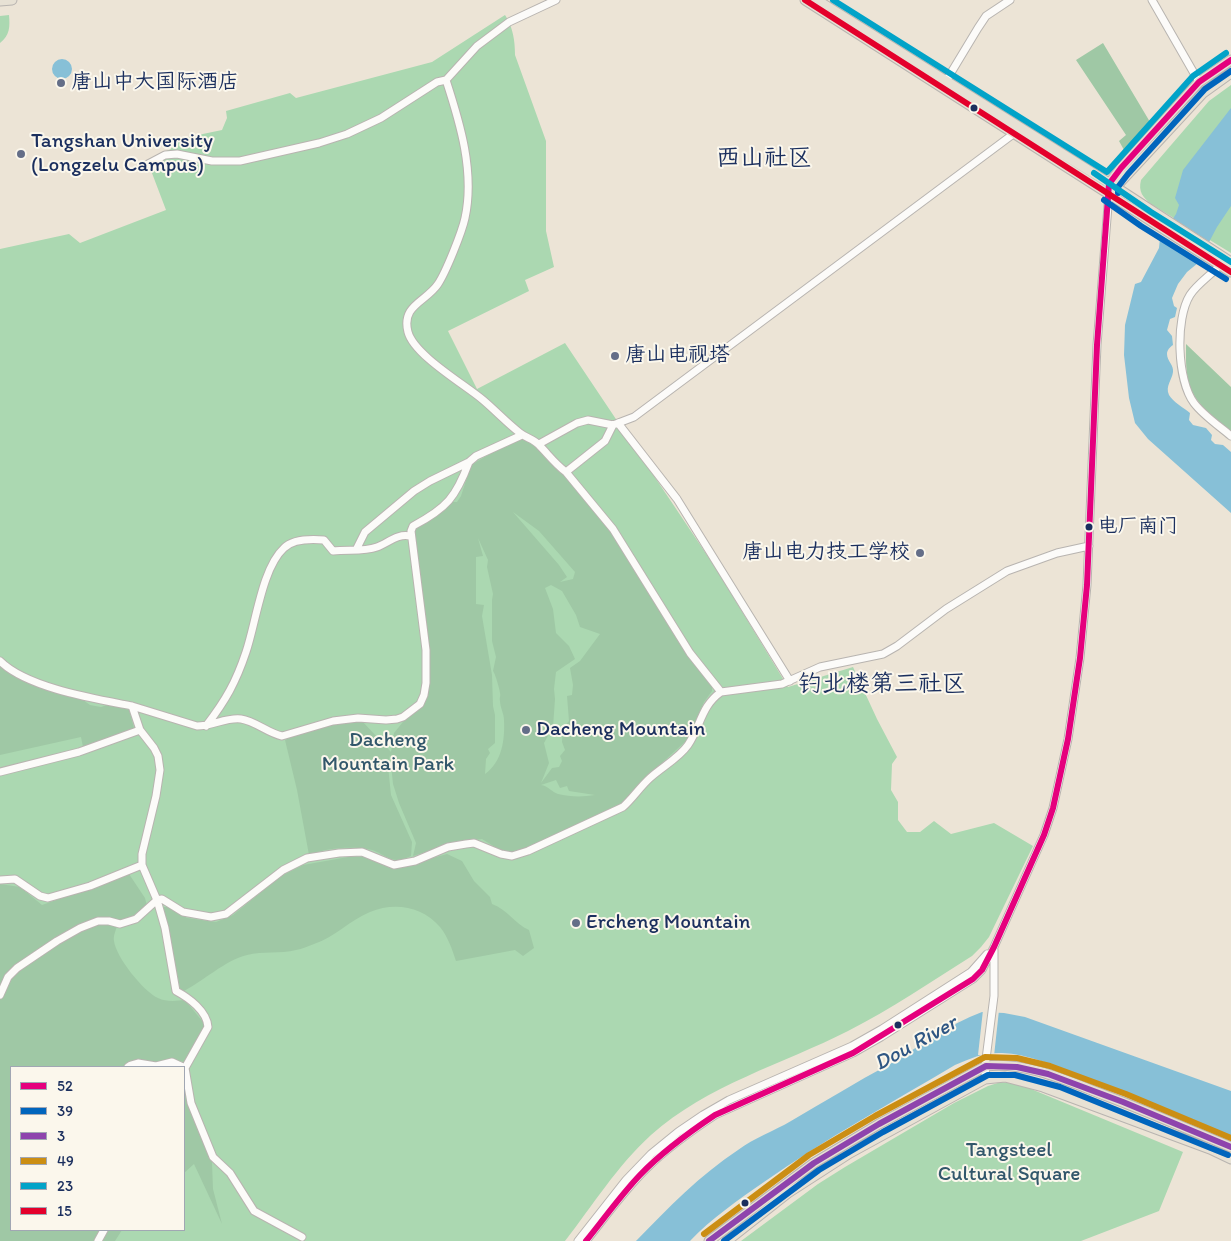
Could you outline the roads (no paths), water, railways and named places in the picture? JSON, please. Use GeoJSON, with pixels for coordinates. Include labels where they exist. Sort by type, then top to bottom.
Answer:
{"type":"FeatureCollection","features":[{"type":"Feature","properties":{"kind":"main road"},"geometry":{"type":"LineString","coordinates":[[0,1],[12,0]]}},
{"type":"Feature","properties":{"kind":"main road"},"geometry":{"type":"LineString","coordinates":[[805,0],[1112,188],[1231,272]]}},
{"type":"Feature","properties":{"kind":"main road"},"geometry":{"type":"LineString","coordinates":[[817,0],[946,81],[1019,131]]}},
{"type":"Feature","properties":{"kind":"main road"},"geometry":{"type":"LineString","coordinates":[[1112,188],[1121,168],[1200,82],[1231,60]]}},
{"type":"Feature","properties":{"kind":"main road"},"geometry":{"type":"LineString","coordinates":[[1112,188],[1203,93],[1231,73]]}},
{"type":"Feature","properties":{"kind":"main road"},"geometry":{"type":"LineString","coordinates":[[1216,260],[1231,262]]}},
{"type":"Feature","properties":{"kind":"main road"},"geometry":{"type":"LineString","coordinates":[[709,1241],[814,1163],[986,1063],[1018,1066],[1071,1082],[1231,1147]]}},
{"type":"Feature","properties":{"kind":"main road"},"geometry":{"type":"LineString","coordinates":[[727,1241],[788,1193],[850,1152],[986,1080],[1005,1077],[1043,1087],[1210,1149],[1231,1159]]}},
{"type":"Feature","properties":{"kind":"street"},"geometry":{"type":"LineString","coordinates":[[148,164],[165,155],[177,154],[212,161],[240,161],[319,143],[347,134],[381,118],[436,82],[446,80],[477,46],[509,22],[556,0]]}},
{"type":"Feature","properties":{"kind":"street"},"geometry":{"type":"LineString","coordinates":[[946,81],[986,16],[1010,0]]}},
{"type":"Feature","properties":{"kind":"street"},"geometry":{"type":"LineString","coordinates":[[1152,0],[1200,82]]}},
{"type":"Feature","properties":{"kind":"street"},"geometry":{"type":"LineString","coordinates":[[446,80],[454,105],[469,173],[465,218],[439,283],[414,305],[409,314],[408,331],[415,346],[426,357],[482,400],[522,435],[539,444],[560,468],[566,472],[613,529],[690,654],[721,692]]}},
{"type":"Feature","properties":{"kind":"street"},"geometry":{"type":"LineString","coordinates":[[539,444],[577,423],[588,420],[615,424],[634,417],[1019,131]]}},
{"type":"Feature","properties":{"kind":"street"},"geometry":{"type":"LineString","coordinates":[[586,1241],[648,1166],[698,1126],[715,1115],[853,1053],[881,1037],[973,979],[982,970],[994,947],[1044,835],[1053,808],[1068,739],[1080,658],[1089,546],[1097,345],[1112,188]]}},
{"type":"Feature","properties":{"kind":"street"},"geometry":{"type":"LineString","coordinates":[[1216,260],[1191,294],[1184,310],[1181,330],[1181,361],[1188,393],[1194,403],[1231,436]]}},
{"type":"Feature","properties":{"kind":"street"},"geometry":{"type":"LineString","coordinates":[[566,472],[605,441],[615,424]]}},
{"type":"Feature","properties":{"kind":"street"},"geometry":{"type":"LineString","coordinates":[[615,424],[677,499],[790,681]]}},
{"type":"Feature","properties":{"kind":"street"},"geometry":{"type":"LineString","coordinates":[[356,550],[365,532],[414,491],[469,462],[476,456],[522,435]]}},
{"type":"Feature","properties":{"kind":"street"},"geometry":{"type":"LineString","coordinates":[[0,661],[22,676],[53,688],[82,697],[132,706],[197,726],[206,726],[238,719],[275,735],[282,736],[333,721],[358,718],[386,720],[403,717],[420,704],[426,683],[426,650],[422,613],[410,536],[413,526],[445,507],[461,484],[469,462]]}},
{"type":"Feature","properties":{"kind":"street"},"geometry":{"type":"LineString","coordinates":[[206,726],[224,703],[233,687],[247,651],[270,568],[283,548],[309,539],[324,540],[333,551],[356,550],[376,547],[404,535],[410,536]]}},
{"type":"Feature","properties":{"kind":"street"},"geometry":{"type":"LineString","coordinates":[[0,995],[8,977],[17,968],[80,928],[98,921],[120,924],[136,919],[157,900],[162,899],[183,912],[211,917],[226,914],[283,870],[307,858],[339,853],[362,852],[394,865],[415,862],[448,847],[474,843],[501,854],[512,856],[528,851],[623,806],[632,799],[648,779],[687,746],[706,706],[712,698],[721,692],[790,681],[820,667],[883,654],[897,646],[946,609],[1006,571],[1058,553],[1089,546]]}},
{"type":"Feature","properties":{"kind":"street"},"geometry":{"type":"LineString","coordinates":[[132,706],[140,730],[158,756],[160,770],[156,796],[142,854],[142,865],[157,900],[167,937],[176,991],[190,998],[208,1020],[208,1027],[185,1068],[191,1102],[212,1157],[230,1173],[254,1211],[302,1237]]}},
{"type":"Feature","properties":{"kind":"street"},"geometry":{"type":"LineString","coordinates":[[0,772],[79,752],[140,730]]}},
{"type":"Feature","properties":{"kind":"street"},"geometry":{"type":"LineString","coordinates":[[0,880],[15,879],[40,896],[48,898],[90,886],[142,865]]}},
{"type":"Feature","properties":{"kind":"street"},"geometry":{"type":"LineString","coordinates":[[986,1080],[992,1009],[994,947]]}},
{"type":"Feature","properties":{"kind":"street"},"geometry":{"type":"LineString","coordinates":[[578,1241],[626,1180],[651,1154],[678,1132],[730,1100],[852,1046],[882,1029],[971,972],[994,947]]}},
{"type":"Feature","properties":{"kind":"street"},"geometry":{"type":"LineString","coordinates":[[130,1066],[138,1063],[156,1066],[172,1062],[181,1066]]}},
{"type":"Feature","properties":{"kind":"water"},"geometry":{"type":"Polygon","coordinates":[[[62,59],[69,62],[72,69],[69,76],[62,79],[55,76],[52,69],[55,62],[62,59]]]}},
{"type":"Feature","properties":{"kind":"water"},"geometry":{"type":"Polygon","coordinates":[[[1231,108],[1231,206],[1217,227],[1198,263],[1187,272],[1178,284],[1172,298],[1174,306],[1177,308],[1175,317],[1170,319],[1167,330],[1172,336],[1173,345],[1167,354],[1173,370],[1168,386],[1169,395],[1190,413],[1189,420],[1193,425],[1206,428],[1212,435],[1211,440],[1215,444],[1223,445],[1231,452],[1231,513],[1148,439],[1135,423],[1129,398],[1124,355],[1125,325],[1135,284],[1141,282],[1159,248],[1160,238],[1176,214],[1179,205],[1175,198],[1183,170],[1231,108]]]}},
{"type":"Feature","properties":{"kind":"water"},"geometry":{"type":"Polygon","coordinates":[[[982,1012],[1004,1013],[1025,1017],[1231,1091],[1231,1136],[1136,1096],[1041,1061],[1012,1054],[990,1053],[955,1065],[787,1166],[735,1203],[690,1241],[636,1241],[697,1181],[744,1146],[890,1064],[946,1029],[982,1012]]]}},
{"type":"Feature","properties":{"kind":"place","name":"唐山中大国际酒店"},"geometry":{"type":"Point","coordinates":[61,83]}},
{"type":"Feature","properties":{"kind":"place","name":"Tangshan University (Longzelu Campus)"},"geometry":{"type":"Point","coordinates":[21,154]}},
{"type":"Feature","properties":{"kind":"place","name":"唐山电视塔"},"geometry":{"type":"Point","coordinates":[615,356]}},
{"type":"Feature","properties":{"kind":"place","name":"电厂南门"},"geometry":{"type":"Point","coordinates":[1089,527]}},
{"type":"Feature","properties":{"kind":"place","name":"唐山电力技工学校"},"geometry":{"type":"Point","coordinates":[920,553]}},
{"type":"Feature","properties":{"kind":"place","name":"Dacheng Mountain"},"geometry":{"type":"Point","coordinates":[526,730]}},
{"type":"Feature","properties":{"kind":"place","name":"Ercheng Mountain"},"geometry":{"type":"Point","coordinates":[576,923]}},
{"type":"Feature","properties":{"kind":"district","name":"西山社区"},"geometry":{"type":"Point","coordinates":[764,159]}},
{"type":"Feature","properties":{"kind":"district","name":"钓北楼第三社区"},"geometry":{"type":"Point","coordinates":[882,685]}},
{"type":"Feature","properties":{"kind":"park label","name":"Dacheng Mountain Park"},"geometry":{"type":"Point","coordinates":[388,753]}},
{"type":"Feature","properties":{"kind":"park label","name":"Tangsteel Cultural Square"},"geometry":{"type":"Point","coordinates":[1009,1163]}},
{"type":"Feature","properties":{"kind":"water label","name":"Dou River"},"geometry":{"type":"Point","coordinates":[916,1044]}}]}
